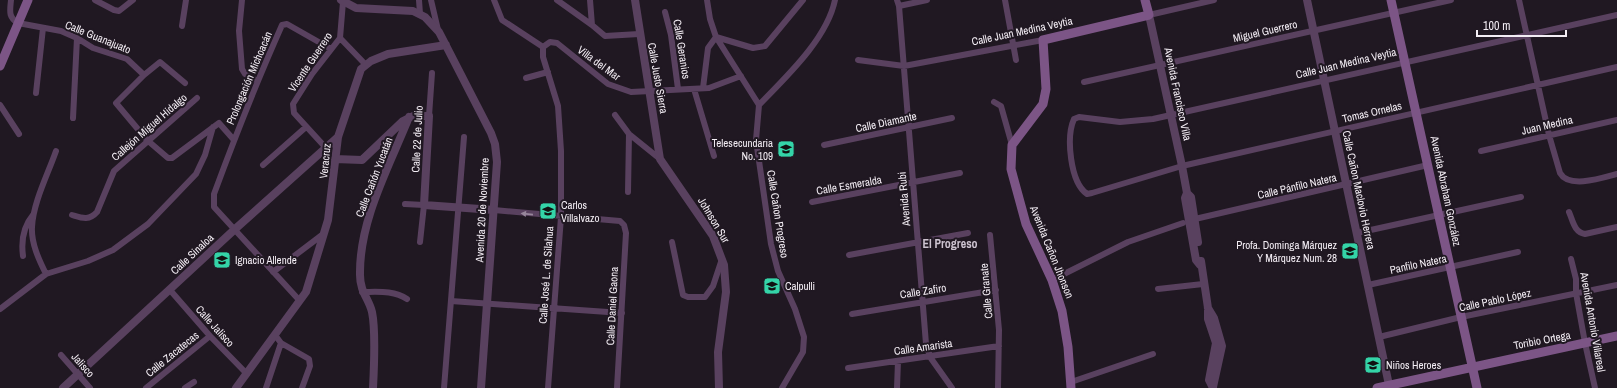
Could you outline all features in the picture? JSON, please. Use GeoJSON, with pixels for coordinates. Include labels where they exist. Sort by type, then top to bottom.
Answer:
{"type":"FeatureCollection","features":[{"type":"Feature","properties":{"kind":"main road"},"geometry":{"type":"LineString","coordinates":[[0,66],[28,0]]}},
{"type":"Feature","properties":{"kind":"main road","name":"Avenida Francisco Villa"},"geometry":{"type":"LineString","coordinates":[[1145,0],[1148,15]]}},
{"type":"Feature","properties":{"kind":"main road","name":"Avenida Abraham González"},"geometry":{"type":"LineString","coordinates":[[1391,0],[1477,388]]}},
{"type":"Feature","properties":{"kind":"main road","name":"Calle Juan Medina Veytia"},"geometry":{"type":"LineString","coordinates":[[1043,40],[1148,15]]}},
{"type":"Feature","properties":{"kind":"main road"},"geometry":{"type":"LineString","coordinates":[[1012,145],[1043,104],[1046,89],[1043,40]]}},
{"type":"Feature","properties":{"kind":"main road","name":"Avenida Cañon Jhonson"},"geometry":{"type":"LineString","coordinates":[[1012,145],[1011,169],[1026,224],[1052,280],[1066,326],[1071,385]]}},
{"type":"Feature","properties":{"kind":"main road","name":"Toribio Ortega"},"geometry":{"type":"LineString","coordinates":[[1377,388],[1389,387],[1472,366],[1617,336]]}},
{"type":"Feature","properties":{"kind":"street"},"geometry":{"type":"LineString","coordinates":[[11,0],[9,14],[13,20],[18,23]]}},
{"type":"Feature","properties":{"kind":"street"},"geometry":{"type":"LineString","coordinates":[[95,0],[119,11],[132,0]]}},
{"type":"Feature","properties":{"kind":"street"},"geometry":{"type":"LineString","coordinates":[[182,26],[186,0]]}},
{"type":"Feature","properties":{"kind":"street"},"geometry":{"type":"LineString","coordinates":[[242,0],[239,31],[242,69],[244,74],[257,81]]}},
{"type":"Feature","properties":{"kind":"street"},"geometry":{"type":"LineString","coordinates":[[342,1],[362,9],[413,11],[420,14],[419,0]]}},
{"type":"Feature","properties":{"kind":"street"},"geometry":{"type":"LineString","coordinates":[[431,0],[439,32]]}},
{"type":"Feature","properties":{"kind":"street"},"geometry":{"type":"LineString","coordinates":[[494,0],[502,20],[543,47]]}},
{"type":"Feature","properties":{"kind":"street"},"geometry":{"type":"LineString","coordinates":[[557,0],[605,36],[639,34]]}},
{"type":"Feature","properties":{"kind":"street"},"geometry":{"type":"LineString","coordinates":[[590,0],[592,25]]}},
{"type":"Feature","properties":{"kind":"street","name":"Calle Justo Sierra"},"geometry":{"type":"LineString","coordinates":[[635,0],[639,34],[650,92],[660,159]]}},
{"type":"Feature","properties":{"kind":"street"},"geometry":{"type":"LineString","coordinates":[[707,0],[710,19],[716,37],[759,105],[788,75],[810,48],[825,26],[835,0]]}},
{"type":"Feature","properties":{"kind":"street"},"geometry":{"type":"LineString","coordinates":[[716,37],[753,48],[765,46],[804,0]]}},
{"type":"Feature","properties":{"kind":"street"},"geometry":{"type":"LineString","coordinates":[[898,3],[927,0]]}},
{"type":"Feature","properties":{"kind":"street"},"geometry":{"type":"LineString","coordinates":[[1005,0],[1016,60]]}},
{"type":"Feature","properties":{"kind":"street","name":"Calle Juan Medina Veytia"},"geometry":{"type":"LineString","coordinates":[[1148,15],[1214,0]]}},
{"type":"Feature","properties":{"kind":"street","name":"Calle Cañon Maclovio Herrera"},"geometry":{"type":"LineString","coordinates":[[1307,0],[1389,387]]}},
{"type":"Feature","properties":{"kind":"street","name":"Miguel Guerrero"},"geometry":{"type":"LineString","coordinates":[[1084,82],[1451,0]]}},
{"type":"Feature","properties":{"kind":"street"},"geometry":{"type":"LineString","coordinates":[[1519,0],[1549,135],[1563,178],[1568,181],[1587,181],[1617,174]]}},
{"type":"Feature","properties":{"kind":"street","name":"Vicente Guerrero"},"geometry":{"type":"LineString","coordinates":[[306,127],[294,113],[293,104],[312,74],[340,38],[342,1]]}},
{"type":"Feature","properties":{"kind":"street","name":"Avenida Rubi"},"geometry":{"type":"LineString","coordinates":[[898,3],[926,344],[930,357],[952,388]]}},
{"type":"Feature","properties":{"kind":"street","name":"Calle Geranios"},"geometry":{"type":"LineString","coordinates":[[666,12],[671,36],[678,89]]}},
{"type":"Feature","properties":{"kind":"street","name":"Avenida 20 de Noviembre"},"geometry":{"type":"LineString","coordinates":[[420,14],[439,32],[492,133],[495,144],[497,162],[481,388]]}},
{"type":"Feature","properties":{"kind":"street","name":"Avenida Francisco Villa"},"geometry":{"type":"LineString","coordinates":[[1148,15],[1182,166],[1187,193],[1185,198],[1196,260],[1200,265]]}},
{"type":"Feature","properties":{"kind":"street","name":"Calle Juan Medina Veytia"},"geometry":{"type":"LineString","coordinates":[[1087,194],[1080,189],[1070,158],[1071,124],[1074,119],[1080,118],[1120,122],[1153,119],[1617,15]]}},
{"type":"Feature","properties":{"kind":"street","name":"Calle Guanajuato"},"geometry":{"type":"LineString","coordinates":[[18,23],[61,31],[77,38],[93,48],[127,59],[144,75]]}},
{"type":"Feature","properties":{"kind":"street","name":"Prolongación Michoacán"},"geometry":{"type":"LineString","coordinates":[[234,230],[214,207],[214,194],[257,81],[282,25],[284,24],[331,49]]}},
{"type":"Feature","properties":{"kind":"street"},"geometry":{"type":"LineString","coordinates":[[36,92],[43,28]]}},
{"type":"Feature","properties":{"kind":"street"},"geometry":{"type":"LineString","coordinates":[[703,88],[708,48],[716,37]]}},
{"type":"Feature","properties":{"kind":"street"},"geometry":{"type":"LineString","coordinates":[[73,118],[77,38]]}},
{"type":"Feature","properties":{"kind":"street"},"geometry":{"type":"LineString","coordinates":[[340,38],[365,64],[388,54],[446,45]]}},
{"type":"Feature","properties":{"kind":"street","name":"Calle Juan Medina Veytia"},"geometry":{"type":"LineString","coordinates":[[858,60],[904,66],[1014,47],[1043,40]]}},
{"type":"Feature","properties":{"kind":"street","name":"Villa del Mar"},"geometry":{"type":"LineString","coordinates":[[543,47],[550,42],[557,43],[608,84],[631,92],[703,88],[741,76]]}},
{"type":"Feature","properties":{"kind":"street","name":"Calle José L. de Silahua"},"geometry":{"type":"LineString","coordinates":[[543,47],[543,58],[548,72],[559,118],[560,217],[548,388]]}},
{"type":"Feature","properties":{"kind":"street"},"geometry":{"type":"LineString","coordinates":[[185,83],[160,62],[144,75],[116,103],[147,140],[168,158],[172,158],[219,123],[234,140]]}},
{"type":"Feature","properties":{"kind":"street","name":"Veracruz"},"geometry":{"type":"LineString","coordinates":[[236,388],[300,301],[309,284],[322,235],[328,220],[332,198],[338,137],[358,75],[365,64]]}},
{"type":"Feature","properties":{"kind":"street","name":"Tomas Ornelas"},"geometry":{"type":"LineString","coordinates":[[1087,194],[1182,166],[1617,67]]}},
{"type":"Feature","properties":{"kind":"street"},"geometry":{"type":"LineString","coordinates":[[526,78],[548,72]]}},
{"type":"Feature","properties":{"kind":"street","name":"Calle 22 de Julio"},"geometry":{"type":"LineString","coordinates":[[424,205],[432,73]]}},
{"type":"Feature","properties":{"kind":"street"},"geometry":{"type":"LineString","coordinates":[[694,88],[714,156]]}},
{"type":"Feature","properties":{"kind":"street","name":"Callejón Miguel Hidalgo"},"geometry":{"type":"LineString","coordinates":[[72,215],[86,219],[92,217],[97,212],[114,171],[147,140],[197,98]]}},
{"type":"Feature","properties":{"kind":"street"},"geometry":{"type":"LineString","coordinates":[[994,102],[1001,106],[1012,145]]}},
{"type":"Feature","properties":{"kind":"street"},"geometry":{"type":"LineString","coordinates":[[0,105],[19,134]]}},
{"type":"Feature","properties":{"kind":"street","name":"Calle Cañon Progreso"},"geometry":{"type":"LineString","coordinates":[[759,105],[756,140],[771,244],[778,271],[795,309],[804,337],[803,352],[782,388]]}},
{"type":"Feature","properties":{"kind":"street","name":"Johnson Sur"},"geometry":{"type":"LineString","coordinates":[[615,115],[629,134],[660,159],[713,236],[722,259],[726,292],[718,352],[719,388]]}},
{"type":"Feature","properties":{"kind":"street"},"geometry":{"type":"LineString","coordinates":[[335,159],[358,161],[365,159],[393,129],[409,117],[429,116]]}},
{"type":"Feature","properties":{"kind":"street","name":"Calle Cañón Yucatán"},"geometry":{"type":"LineString","coordinates":[[373,388],[372,311],[362,292],[360,276],[363,241],[375,200],[409,117]]}},
{"type":"Feature","properties":{"kind":"street","name":"Calle Diamante"},"geometry":{"type":"LineString","coordinates":[[824,145],[952,118]]}},
{"type":"Feature","properties":{"kind":"street","name":"Juan Medina"},"geometry":{"type":"LineString","coordinates":[[1481,151],[1617,120]]}},
{"type":"Feature","properties":{"kind":"street"},"geometry":{"type":"LineString","coordinates":[[0,309],[46,274],[88,261],[113,250],[148,224],[196,174],[205,156],[213,127]]}},
{"type":"Feature","properties":{"kind":"street"},"geometry":{"type":"LineString","coordinates":[[263,165],[306,127],[326,148]]}},
{"type":"Feature","properties":{"kind":"street"},"geometry":{"type":"LineString","coordinates":[[628,192],[629,134]]}},
{"type":"Feature","properties":{"kind":"street","name":"Calle Sinaloa"},"geometry":{"type":"LineString","coordinates":[[63,388],[234,230],[338,137]]}},
{"type":"Feature","properties":{"kind":"street","name":"Avenida 20 de Noviembre"},"geometry":{"type":"LineString","coordinates":[[444,388],[457,207],[464,137]]}},
{"type":"Feature","properties":{"kind":"street"},"geometry":{"type":"LineString","coordinates":[[46,274],[33,241],[33,215],[56,151]]}},
{"type":"Feature","properties":{"kind":"street","name":"Calle Pánfilo Natera"},"geometry":{"type":"LineString","coordinates":[[1195,220],[1428,165]]}},
{"type":"Feature","properties":{"kind":"street","name":"Calle Esmeralda"},"geometry":{"type":"LineString","coordinates":[[812,202],[960,173]]}},
{"type":"Feature","properties":{"kind":"street","name":"Avenida Francisco Villa"},"geometry":{"type":"LineString","coordinates":[[1187,193],[1191,197],[1201,259],[1200,265],[1208,308],[1214,318],[1222,346],[1213,388]]}},
{"type":"Feature","properties":{"kind":"street"},"geometry":{"type":"LineString","coordinates":[[1357,234],[1521,197]]}},
{"type":"Feature","properties":{"kind":"street"},"geometry":{"type":"LineString","coordinates":[[405,204],[494,210],[560,217]]}},
{"type":"Feature","properties":{"kind":"street"},"geometry":{"type":"LineString","coordinates":[[420,242],[424,205]]}},
{"type":"Feature","properties":{"kind":"street"},"geometry":{"type":"LineString","coordinates":[[1569,212],[1576,230],[1580,233],[1585,234],[1617,227]]}},
{"type":"Feature","properties":{"kind":"street"},"geometry":{"type":"LineString","coordinates":[[22,256],[22,246],[26,223],[33,215]]}},
{"type":"Feature","properties":{"kind":"street","name":"Calle Daniel Gaona"},"geometry":{"type":"LineString","coordinates":[[560,217],[620,221],[624,225],[626,233],[617,388]]}},
{"type":"Feature","properties":{"kind":"street"},"geometry":{"type":"LineString","coordinates":[[1052,280],[1128,242],[1183,223]]}},
{"type":"Feature","properties":{"kind":"street"},"geometry":{"type":"LineString","coordinates":[[234,230],[300,301]]}},
{"type":"Feature","properties":{"kind":"street"},"geometry":{"type":"LineString","coordinates":[[850,255],[968,233]]}},
{"type":"Feature","properties":{"kind":"street"},"geometry":{"type":"LineString","coordinates":[[273,272],[322,235]]}},
{"type":"Feature","properties":{"kind":"street","name":"Calle Granate"},"geometry":{"type":"LineString","coordinates":[[990,235],[1000,346],[998,388]]}},
{"type":"Feature","properties":{"kind":"street"},"geometry":{"type":"LineString","coordinates":[[672,242],[683,295],[688,297],[705,297],[713,286],[722,259]]}},
{"type":"Feature","properties":{"kind":"street","name":"Panfilo Natera"},"geometry":{"type":"LineString","coordinates":[[1368,285],[1518,252]]}},
{"type":"Feature","properties":{"kind":"street","name":"Avenida Antonio Villareal"},"geometry":{"type":"LineString","coordinates":[[1571,259],[1576,279],[1576,293],[1585,343],[1595,388]]}},
{"type":"Feature","properties":{"kind":"street"},"geometry":{"type":"LineString","coordinates":[[1158,289],[1203,284]]}},
{"type":"Feature","properties":{"kind":"street","name":"Calle Pablo López"},"geometry":{"type":"LineString","coordinates":[[1379,337],[1461,317],[1617,285]]}},
{"type":"Feature","properties":{"kind":"street","name":"Calle Jalisco"},"geometry":{"type":"LineString","coordinates":[[170,290],[210,336],[247,374]]}},
{"type":"Feature","properties":{"kind":"street","name":"Calle Zafiro"},"geometry":{"type":"LineString","coordinates":[[852,314],[922,301],[996,290]]}},
{"type":"Feature","properties":{"kind":"street"},"geometry":{"type":"LineString","coordinates":[[362,292],[388,292],[407,299]]}},
{"type":"Feature","properties":{"kind":"street"},"geometry":{"type":"LineString","coordinates":[[451,301],[622,313]]}},
{"type":"Feature","properties":{"kind":"street"},"geometry":{"type":"LineString","coordinates":[[275,335],[281,344],[309,359],[310,366],[302,388]]}},
{"type":"Feature","properties":{"kind":"street","name":"Calle Zacatecas"},"geometry":{"type":"LineString","coordinates":[[146,388],[210,336]]}},
{"type":"Feature","properties":{"kind":"street"},"geometry":{"type":"LineString","coordinates":[[266,388],[281,344]]}},
{"type":"Feature","properties":{"kind":"street","name":"Calle Amarista"},"geometry":{"type":"LineString","coordinates":[[848,368],[1000,346]]}},
{"type":"Feature","properties":{"kind":"street"},"geometry":{"type":"LineString","coordinates":[[1071,385],[1153,354]]}},
{"type":"Feature","properties":{"kind":"street","name":"Jalisco"},"geometry":{"type":"LineString","coordinates":[[60,355],[90,388]]}},
{"type":"Feature","properties":{"kind":"street"},"geometry":{"type":"LineString","coordinates":[[897,388],[898,361]]}},
{"type":"Feature","properties":{"kind":"street"},"geometry":{"type":"LineString","coordinates":[[185,388],[194,382]]}},
{"type":"Feature","properties":{"kind":"place","name":"Telesecundaria No. 109"},"geometry":{"type":"Point","coordinates":[786,149]}},
{"type":"Feature","properties":{"kind":"place","name":"Carlos Villalvazo"},"geometry":{"type":"Point","coordinates":[548,211]}},
{"type":"Feature","properties":{"kind":"place","name":"Profa. Dominga Márquez Y Márquez Num. 28"},"geometry":{"type":"Point","coordinates":[1350,251]}},
{"type":"Feature","properties":{"kind":"place","name":"Ignacio Allende"},"geometry":{"type":"Point","coordinates":[222,260]}},
{"type":"Feature","properties":{"kind":"place","name":"Calpulli"},"geometry":{"type":"Point","coordinates":[772,286]}},
{"type":"Feature","properties":{"kind":"place","name":"Niños Heroes"},"geometry":{"type":"Point","coordinates":[1373,365]}},
{"type":"Feature","properties":{"kind":"district","name":"El Progreso"},"geometry":{"type":"Point","coordinates":[950,244]}}]}
